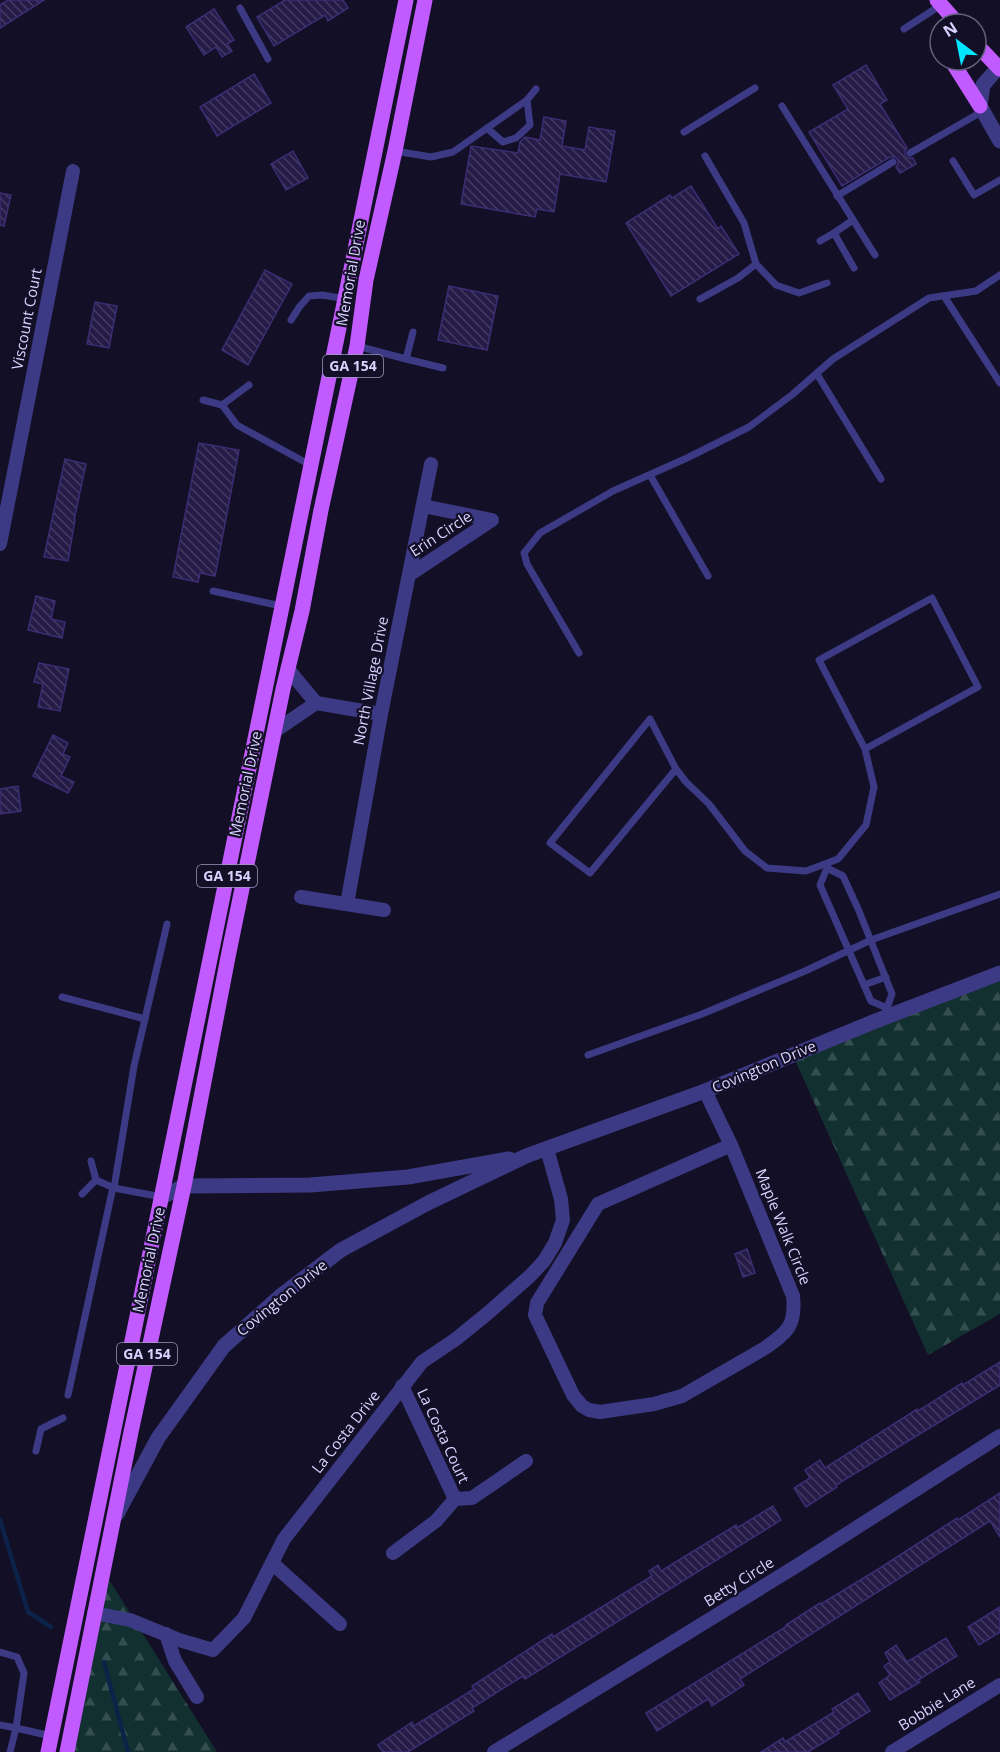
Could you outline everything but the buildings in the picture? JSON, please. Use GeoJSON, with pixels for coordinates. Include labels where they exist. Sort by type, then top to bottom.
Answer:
{"type":"FeatureCollection","features":[{"type":"Feature","properties":{"kind":"main road","name":"Memorial Drive"},"geometry":{"type":"LineString","coordinates":[[48,1752],[406,0]]}},
{"type":"Feature","properties":{"kind":"main road","name":"Memorial Drive"},"geometry":{"type":"LineString","coordinates":[[67,1752],[112,1522],[184,1186],[228,957],[357,346],[366,280],[425,0]]}},
{"type":"Feature","properties":{"kind":"main road"},"geometry":{"type":"LineString","coordinates":[[988,57],[999,69]]}},
{"type":"Feature","properties":{"kind":"main road"},"geometry":{"type":"LineString","coordinates":[[958,72],[981,109]]}},
{"type":"Feature","properties":{"kind":"street"},"geometry":{"type":"LineString","coordinates":[[999,69],[983,85],[981,109],[1000,141]]}},
{"type":"Feature","properties":{"kind":"street","name":"Viscount Court"},"geometry":{"type":"LineString","coordinates":[[0,544],[73,171]]}},
{"type":"Feature","properties":{"kind":"street","name":"North Village Drive"},"geometry":{"type":"LineString","coordinates":[[347,904],[381,714],[431,464]]}},
{"type":"Feature","properties":{"kind":"street","name":"Erin Circle"},"geometry":{"type":"LineString","coordinates":[[409,575],[492,520],[423,506]]}},
{"type":"Feature","properties":{"kind":"street"},"geometry":{"type":"LineString","coordinates":[[288,669],[316,703],[381,714]]}},
{"type":"Feature","properties":{"kind":"street"},"geometry":{"type":"LineString","coordinates":[[275,731],[316,703]]}},
{"type":"Feature","properties":{"kind":"street"},"geometry":{"type":"LineString","coordinates":[[301,897],[384,910]]}},
{"type":"Feature","properties":{"kind":"street","name":"Covington Drive"},"geometry":{"type":"LineString","coordinates":[[112,1522],[158,1438],[224,1346],[283,1294],[341,1251],[428,1203],[526,1156],[705,1091],[889,1012],[1000,973]]}},
{"type":"Feature","properties":{"kind":"street","name":"Maple Walk Circle"},"geometry":{"type":"LineString","coordinates":[[705,1091],[731,1145],[793,1296],[795,1310],[793,1321],[777,1339],[765,1348],[682,1396],[654,1404],[600,1412],[589,1410],[582,1406],[573,1395],[535,1315],[537,1303],[598,1204],[731,1145]]}},
{"type":"Feature","properties":{"kind":"street","name":"La Costa Drive"},"geometry":{"type":"LineString","coordinates":[[94,1613],[130,1620],[213,1650],[244,1618],[284,1539],[422,1362],[489,1313],[544,1261],[555,1243],[563,1220],[561,1199],[547,1149]]}},
{"type":"Feature","properties":{"kind":"street","name":"Covington Drive"},"geometry":{"type":"LineString","coordinates":[[162,1197],[184,1186],[310,1185],[397,1178],[526,1156]]}},
{"type":"Feature","properties":{"kind":"street","name":"La Costa Court"},"geometry":{"type":"LineString","coordinates":[[402,1386],[454,1500]]}},
{"type":"Feature","properties":{"kind":"street","name":"Betty Circle"},"geometry":{"type":"LineString","coordinates":[[494,1752],[718,1615],[1000,1436]]}},
{"type":"Feature","properties":{"kind":"street"},"geometry":{"type":"LineString","coordinates":[[393,1553],[436,1521],[454,1500],[472,1498],[526,1461]]}},
{"type":"Feature","properties":{"kind":"street"},"geometry":{"type":"LineString","coordinates":[[272,1563],[340,1624]]}},
{"type":"Feature","properties":{"kind":"street"},"geometry":{"type":"LineString","coordinates":[[166,1634],[175,1661],[197,1697]]}},
{"type":"Feature","properties":{"kind":"street","name":"Bobbie Lane"},"geometry":{"type":"LineString","coordinates":[[892,1752],[1000,1685]]}},
{"type":"Feature","properties":{"kind":"lane"},"geometry":{"type":"LineString","coordinates":[[904,29],[939,2]]}},
{"type":"Feature","properties":{"kind":"lane"},"geometry":{"type":"LineString","coordinates":[[240,8],[268,59]]}},
{"type":"Feature","properties":{"kind":"lane"},"geometry":{"type":"LineString","coordinates":[[684,132],[755,88]]}},
{"type":"Feature","properties":{"kind":"lane"},"geometry":{"type":"LineString","coordinates":[[395,151],[431,157],[453,152],[527,100],[536,89]]}},
{"type":"Feature","properties":{"kind":"lane"},"geometry":{"type":"LineString","coordinates":[[486,128],[503,142],[516,138],[530,125],[527,100]]}},
{"type":"Feature","properties":{"kind":"lane"},"geometry":{"type":"LineString","coordinates":[[782,106],[875,255]]}},
{"type":"Feature","properties":{"kind":"lane"},"geometry":{"type":"LineString","coordinates":[[910,153],[981,109]]}},
{"type":"Feature","properties":{"kind":"lane"},"geometry":{"type":"LineString","coordinates":[[705,156],[744,223],[756,264],[776,285],[799,293],[827,283]]}},
{"type":"Feature","properties":{"kind":"lane"},"geometry":{"type":"LineString","coordinates":[[953,161],[974,195],[1000,180]]}},
{"type":"Feature","properties":{"kind":"lane"},"geometry":{"type":"LineString","coordinates":[[837,196],[893,162]]}},
{"type":"Feature","properties":{"kind":"lane"},"geometry":{"type":"LineString","coordinates":[[820,241],[852,220]]}},
{"type":"Feature","properties":{"kind":"lane"},"geometry":{"type":"LineString","coordinates":[[834,233],[854,268]]}},
{"type":"Feature","properties":{"kind":"lane"},"geometry":{"type":"LineString","coordinates":[[700,299],[738,278],[756,264]]}},
{"type":"Feature","properties":{"kind":"lane"},"geometry":{"type":"LineString","coordinates":[[579,652],[527,564],[524,553],[540,533],[613,491],[687,458],[749,426],[794,394],[833,359],[929,298],[976,291],[1000,275]]}},
{"type":"Feature","properties":{"kind":"lane"},"geometry":{"type":"LineString","coordinates":[[291,320],[309,296],[346,299]]}},
{"type":"Feature","properties":{"kind":"lane"},"geometry":{"type":"LineString","coordinates":[[944,296],[1000,382]]}},
{"type":"Feature","properties":{"kind":"lane"},"geometry":{"type":"LineString","coordinates":[[406,359],[412,332]]}},
{"type":"Feature","properties":{"kind":"lane"},"geometry":{"type":"LineString","coordinates":[[357,346],[443,368]]}},
{"type":"Feature","properties":{"kind":"lane"},"geometry":{"type":"LineString","coordinates":[[817,374],[881,479]]}},
{"type":"Feature","properties":{"kind":"lane"},"geometry":{"type":"LineString","coordinates":[[222,405],[249,385]]}},
{"type":"Feature","properties":{"kind":"lane"},"geometry":{"type":"LineString","coordinates":[[203,400],[222,405],[237,425],[312,466]]}},
{"type":"Feature","properties":{"kind":"lane"},"geometry":{"type":"LineString","coordinates":[[650,475],[708,576]]}},
{"type":"Feature","properties":{"kind":"lane"},"geometry":{"type":"LineString","coordinates":[[213,591],[283,606]]}},
{"type":"Feature","properties":{"kind":"lane"},"geometry":{"type":"LineString","coordinates":[[676,769],[590,873],[550,843],[650,719],[676,769],[686,782],[709,804],[745,851],[767,868],[806,871],[826,866],[838,859],[866,825],[874,787],[865,749],[819,660],[932,598],[978,687],[865,749]]}},
{"type":"Feature","properties":{"kind":"lane"},"geometry":{"type":"LineString","coordinates":[[826,866],[843,876],[871,940],[892,994],[889,1012],[872,1001],[820,885],[826,866]]}},
{"type":"Feature","properties":{"kind":"lane"},"geometry":{"type":"LineString","coordinates":[[588,1055],[702,1014],[805,971],[871,940],[1000,894]]}},
{"type":"Feature","properties":{"kind":"lane"},"geometry":{"type":"LineString","coordinates":[[68,1395],[113,1187],[134,1066],[167,924]]}},
{"type":"Feature","properties":{"kind":"lane"},"geometry":{"type":"LineString","coordinates":[[864,985],[886,976]]}},
{"type":"Feature","properties":{"kind":"lane"},"geometry":{"type":"LineString","coordinates":[[62,997],[145,1019]]}},
{"type":"Feature","properties":{"kind":"lane"},"geometry":{"type":"LineString","coordinates":[[92,1161],[96,1180]]}},
{"type":"Feature","properties":{"kind":"lane"},"geometry":{"type":"LineString","coordinates":[[96,1180],[113,1187],[162,1197]]}},
{"type":"Feature","properties":{"kind":"lane"},"geometry":{"type":"LineString","coordinates":[[82,1194],[96,1180]]}},
{"type":"Feature","properties":{"kind":"lane"},"geometry":{"type":"LineString","coordinates":[[36,1451],[41,1429],[63,1418]]}},
{"type":"Feature","properties":{"kind":"lane"},"geometry":{"type":"LineString","coordinates":[[0,1652],[17,1658],[24,1673],[10,1752]]}},
{"type":"Feature","properties":{"kind":"lane"},"geometry":{"type":"LineString","coordinates":[[0,1725],[51,1736]]}},
{"type":"Feature","properties":{"kind":"green space"},"geometry":{"type":"Polygon","coordinates":[[[1000,969],[1000,1314],[928,1355],[791,1051],[1000,969]]]}},
{"type":"Feature","properties":{"kind":"green space"},"geometry":{"type":"Polygon","coordinates":[[[98,1562],[217,1752],[60,1752],[98,1562]]]}},
{"type":"Feature","properties":{"kind":"waterway"},"geometry":{"type":"LineString","coordinates":[[0,1520],[28,1612],[51,1627]]}},
{"type":"Feature","properties":{"kind":"waterway"},"geometry":{"type":"LineString","coordinates":[[104,1662],[128,1752]]}}]}
